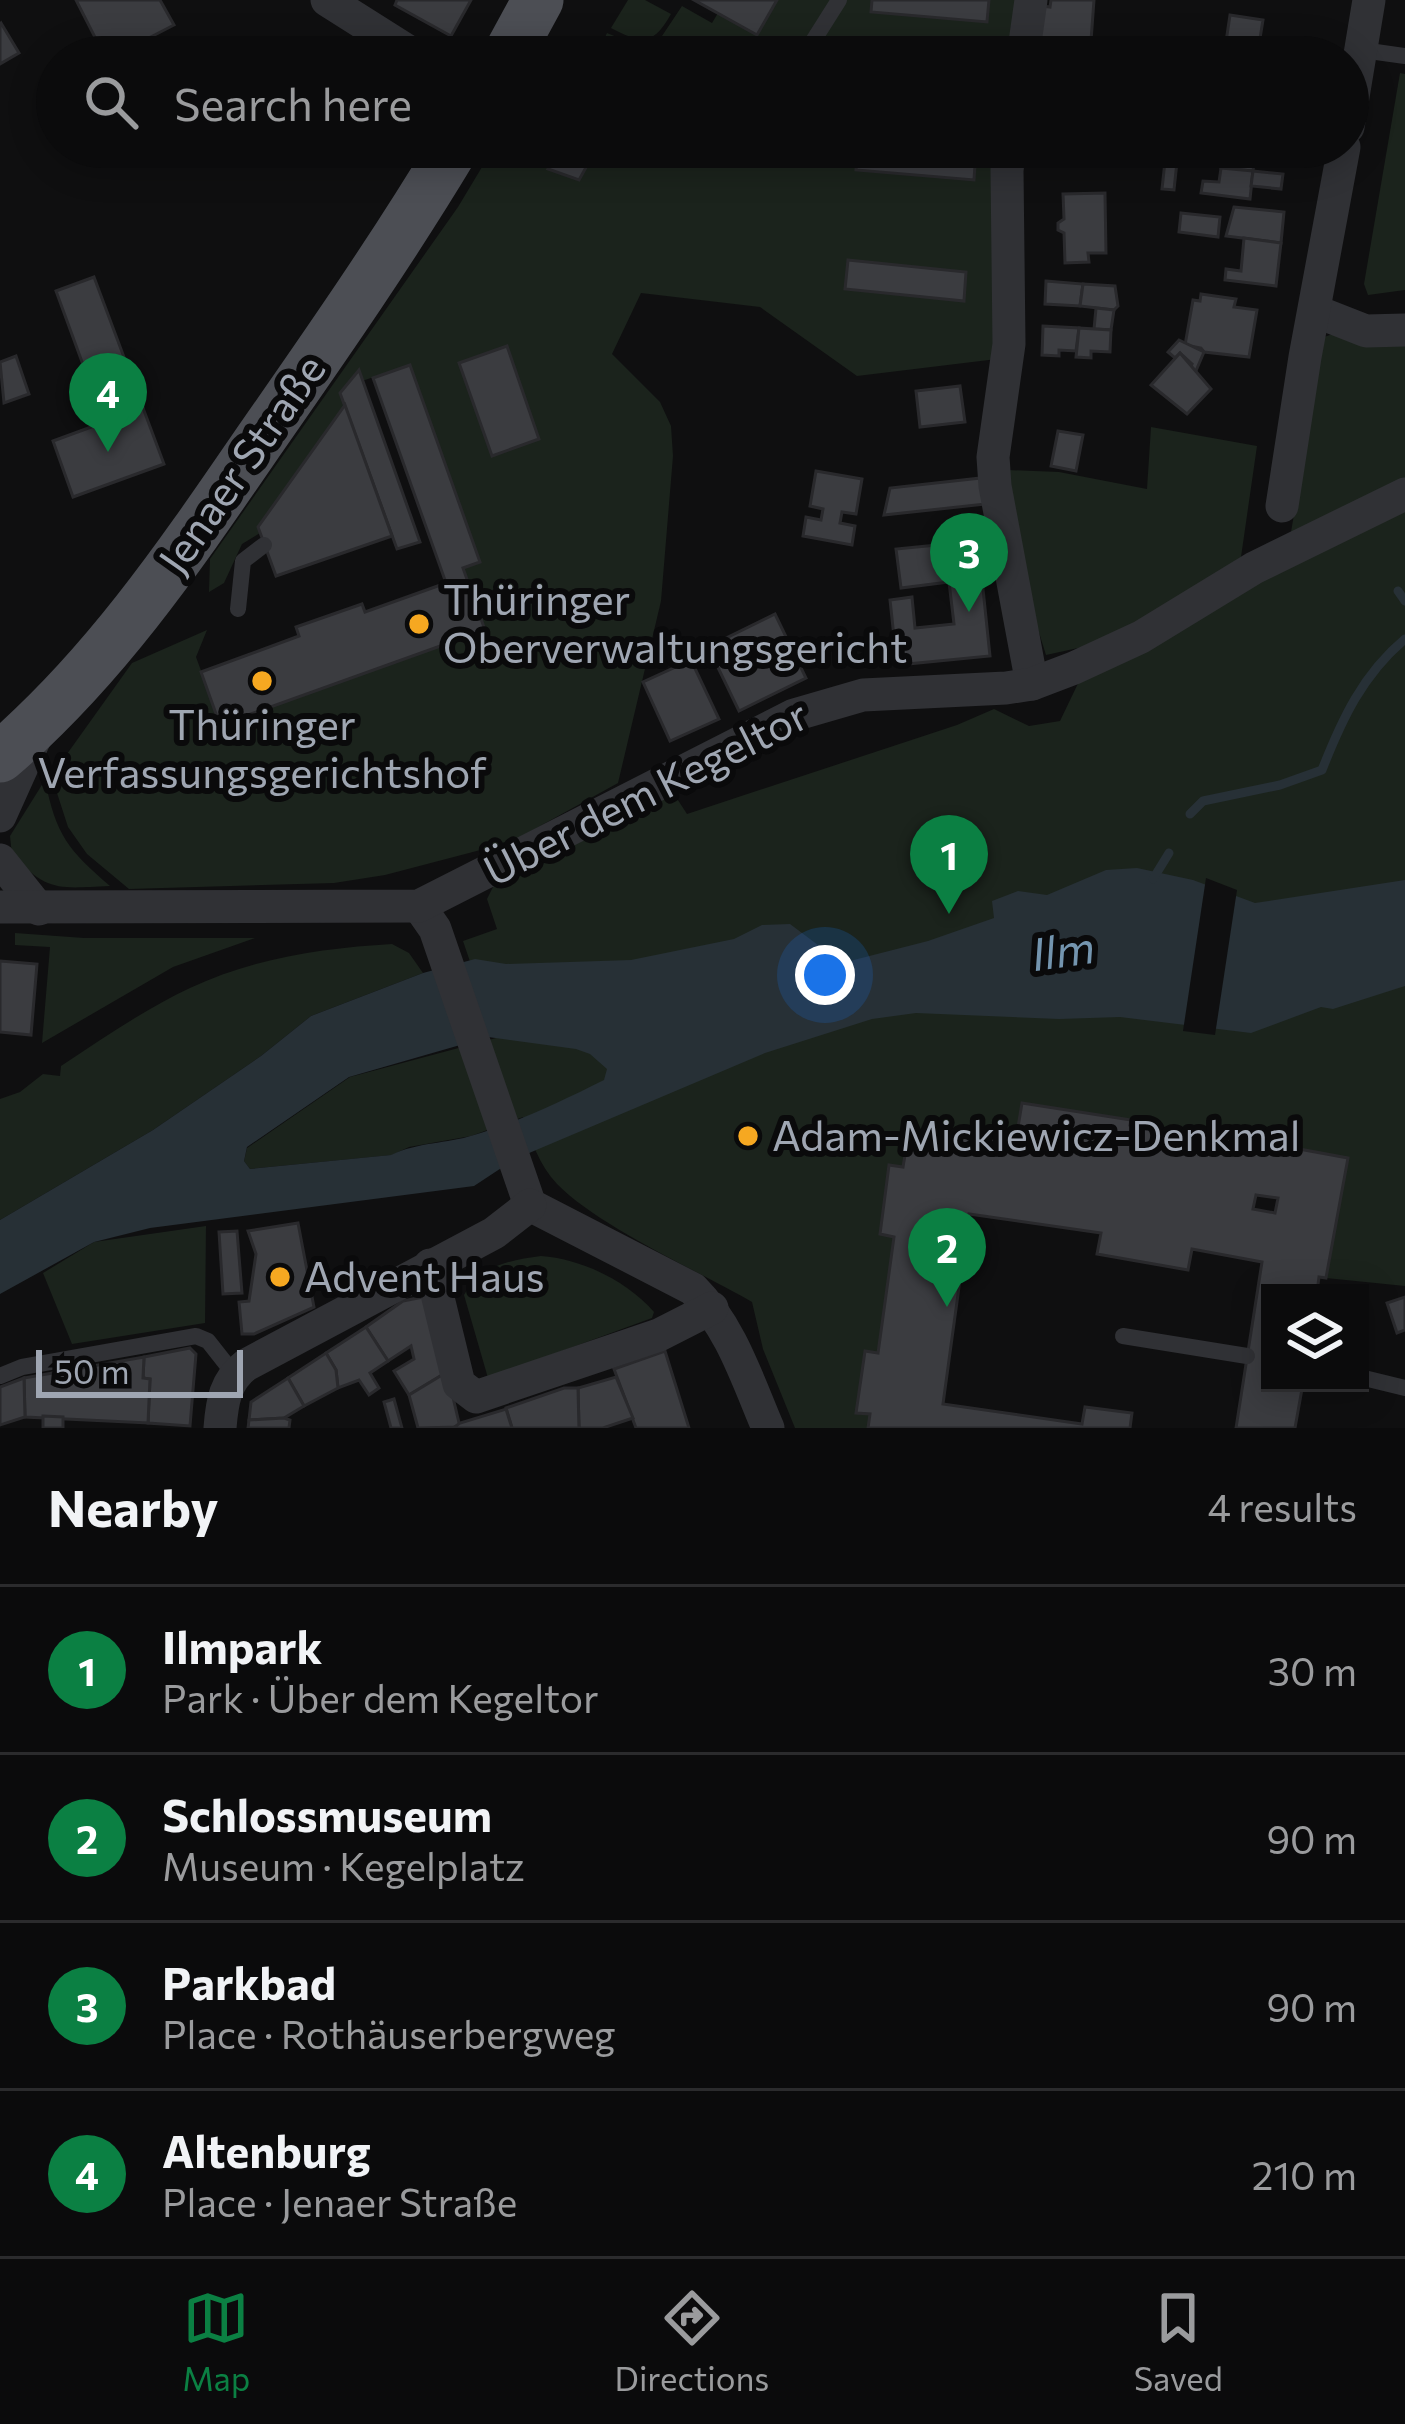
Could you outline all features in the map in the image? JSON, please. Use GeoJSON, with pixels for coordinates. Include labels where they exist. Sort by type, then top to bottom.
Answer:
{"type":"FeatureCollection","features":[{"type":"Feature","properties":{"kind":"main road"},"geometry":{"type":"LineString","coordinates":[[518,36],[538,0]]}},
{"type":"Feature","properties":{"kind":"main road","name":"Jenaer Straße"},"geometry":{"type":"LineString","coordinates":[[0,757],[44,720],[96,665],[190,542],[383,262],[441,168]]}},
{"type":"Feature","properties":{"kind":"street"},"geometry":{"type":"LineString","coordinates":[[327,0],[384,36]]}},
{"type":"Feature","properties":{"kind":"street"},"geometry":{"type":"LineString","coordinates":[[1026,36],[1031,0]]}},
{"type":"Feature","properties":{"kind":"street"},"geometry":{"type":"LineString","coordinates":[[1364,36],[1369,0]]}},
{"type":"Feature","properties":{"kind":"street"},"geometry":{"type":"LineString","coordinates":[[1007,168],[1009,344],[993,458],[1032,684]]}},
{"type":"Feature","properties":{"kind":"street"},"geometry":{"type":"LineString","coordinates":[[1282,506],[1340,168]]}},
{"type":"Feature","properties":{"kind":"street"},"geometry":{"type":"LineString","coordinates":[[1315,311],[1366,331],[1405,330]]}},
{"type":"Feature","properties":{"kind":"street","name":"Über dem Kegeltor"},"geometry":{"type":"LineString","coordinates":[[0,907],[427,918],[794,715],[863,695],[1032,684],[1142,637],[1254,568],[1405,494]]}},
{"type":"Feature","properties":{"kind":"street"},"geometry":{"type":"LineString","coordinates":[[0,816],[44,720]]}},
{"type":"Feature","properties":{"kind":"street"},"geometry":{"type":"LineString","coordinates":[[0,860],[38,909]]}},
{"type":"Feature","properties":{"kind":"street","name":"Über dem Kegeltor"},"geometry":{"type":"LineString","coordinates":[[0,894],[38,909]]}},
{"type":"Feature","properties":{"kind":"street"},"geometry":{"type":"LineString","coordinates":[[427,918],[530,1205],[693,1288],[729,1335],[768,1428]]}},
{"type":"Feature","properties":{"kind":"street"},"geometry":{"type":"LineString","coordinates":[[220,1428],[234,1374],[494,1233],[530,1205]]}},
{"type":"Feature","properties":{"kind":"street"},"geometry":{"type":"LineString","coordinates":[[430,1265],[459,1384],[476,1397],[658,1335],[712,1308]]}},
{"type":"Feature","properties":{"kind":"lane"},"geometry":{"type":"LineString","coordinates":[[816,36],[839,0]]}},
{"type":"Feature","properties":{"kind":"lane"},"geometry":{"type":"LineString","coordinates":[[1369,51],[1405,56]]}},
{"type":"Feature","properties":{"kind":"lane"},"geometry":{"type":"LineString","coordinates":[[238,609],[243,561],[264,544]]}},
{"type":"Feature","properties":{"kind":"lane"},"geometry":{"type":"LineString","coordinates":[[0,1376],[22,1367],[196,1336],[208,1341],[234,1374]]}},
{"type":"Feature","properties":{"kind":"lane"},"geometry":{"type":"LineString","coordinates":[[1123,1336],[1247,1356]]}},
{"type":"Feature","properties":{"kind":"lane"},"geometry":{"type":"LineString","coordinates":[[1369,1379],[1405,1388]]}},
{"type":"Feature","properties":{"kind":"shaded area"},"geometry":{"type":"Polygon","coordinates":[[[628,0],[645,0],[671,14],[653,36],[629,36],[611,28],[628,0]]]}},
{"type":"Feature","properties":{"kind":"shaded area"},"geometry":{"type":"Polygon","coordinates":[[[777,0],[1022,0],[1017,36],[662,36],[682,6],[712,23],[718,13],[757,35],[777,0]]]}},
{"type":"Feature","properties":{"kind":"shaded area"},"geometry":{"type":"Polygon","coordinates":[[[1400,73],[1405,74],[1405,290],[1368,295],[1364,284],[1400,73]]]}},
{"type":"Feature","properties":{"kind":"shaded area"},"geometry":{"type":"Polygon","coordinates":[[[481,168],[996,168],[997,359],[857,376],[760,307],[641,293],[612,354],[660,402],[671,426],[673,456],[661,601],[618,783],[511,842],[385,875],[334,883],[129,889],[87,854],[68,827],[57,793],[57,768],[132,663],[207,630],[196,657],[221,725],[485,630],[463,568],[480,561],[409,365],[362,381],[358,371],[340,393],[345,405],[259,527],[260,533],[242,544],[224,583],[209,592],[210,559],[481,168]]]}},
{"type":"Feature","properties":{"kind":"shaded area"},"geometry":{"type":"Polygon","coordinates":[[[1339,332],[1405,341],[1405,482],[1290,538],[1324,337],[1339,332]]]}},
{"type":"Feature","properties":{"kind":"shaded area"},"geometry":{"type":"Polygon","coordinates":[[[1151,427],[1257,446],[1241,557],[1144,623],[1101,643],[1046,655],[1022,578],[1007,470],[1059,472],[1147,489],[1151,427]]]}},
{"type":"Feature","properties":{"kind":"shaded area"},"geometry":{"type":"Polygon","coordinates":[[[1405,508],[1405,1286],[1326,1278],[1347,1158],[1022,1103],[1016,1139],[909,1131],[903,1167],[889,1166],[880,1234],[894,1237],[878,1353],[864,1352],[857,1412],[870,1414],[868,1428],[795,1428],[763,1349],[752,1302],[622,1232],[575,1200],[545,1169],[523,1117],[471,1136],[409,1147],[392,1155],[250,1169],[244,1161],[247,1148],[350,1077],[496,1038],[463,941],[497,929],[487,899],[497,879],[674,794],[687,814],[994,709],[1029,726],[1060,721],[1084,671],[1405,508]]]}},
{"type":"Feature","properties":{"kind":"shaded area"},"geometry":{"type":"Polygon","coordinates":[[[45,780],[66,840],[110,886],[46,882],[12,855],[10,836],[45,780]]]}},
{"type":"Feature","properties":{"kind":"shaded area"},"geometry":{"type":"Polygon","coordinates":[[[15,933],[255,938],[173,967],[42,1043],[50,947],[15,945],[15,933]]]}},
{"type":"Feature","properties":{"kind":"shaded area"},"geometry":{"type":"Polygon","coordinates":[[[392,944],[409,953],[423,973],[311,1016],[153,1130],[0,1220],[0,1099],[20,1092],[43,1074],[60,1076],[61,1066],[124,1025],[214,978],[289,956],[392,944]]]}},
{"type":"Feature","properties":{"kind":"shaded area"},"geometry":{"type":"Polygon","coordinates":[[[206,1226],[205,1323],[72,1344],[43,1273],[94,1242],[206,1226]]]}},
{"type":"Feature","properties":{"kind":"shaded area"},"geometry":{"type":"Polygon","coordinates":[[[541,1256],[588,1267],[617,1281],[654,1312],[652,1318],[488,1378],[464,1295],[479,1277],[497,1266],[541,1256]]]}},
{"type":"Feature","properties":{"kind":"water","name":"Ilm"},"geometry":{"type":"Polygon","coordinates":[[[1137,868],[1193,880],[1255,903],[1405,880],[1405,986],[1333,1009],[1321,1007],[1251,1033],[1120,1017],[916,1013],[872,1019],[765,1053],[515,1159],[474,1186],[150,1228],[94,1242],[0,1294],[0,1220],[153,1130],[311,1016],[423,973],[475,959],[506,964],[631,960],[734,939],[762,925],[790,924],[842,963],[994,918],[992,901],[1018,891],[1047,895],[1106,870],[1137,868]],[[488,1037],[349,1077],[247,1147],[244,1161],[250,1169],[391,1155],[490,1130],[604,1080],[607,1069],[576,1049],[488,1037]]]}},
{"type":"Feature","properties":{"kind":"pier"},"geometry":{"type":"Polygon","coordinates":[[[1206,878],[1237,890],[1215,1035],[1183,1031],[1206,878]]]}},
{"type":"Feature","properties":{"kind":"building"},"geometry":{"type":"Polygon","coordinates":[[[76,0],[160,0],[174,25],[153,36],[94,36],[76,0]]]}},
{"type":"Feature","properties":{"kind":"building"},"geometry":{"type":"Polygon","coordinates":[[[397,0],[471,0],[451,36],[395,5],[397,0]]]}},
{"type":"Feature","properties":{"kind":"building"},"geometry":{"type":"Polygon","coordinates":[[[694,0],[777,0],[757,35],[694,0]]]}},
{"type":"Feature","properties":{"kind":"building"},"geometry":{"type":"Polygon","coordinates":[[[872,0],[989,0],[987,22],[871,12],[872,0]]]}},
{"type":"Feature","properties":{"kind":"building"},"geometry":{"type":"Polygon","coordinates":[[[1051,0],[1094,0],[1091,36],[1039,36],[1042,6],[1050,7],[1051,0]]]}},
{"type":"Feature","properties":{"kind":"building"},"geometry":{"type":"Polygon","coordinates":[[[1230,15],[1263,20],[1260,36],[1227,36],[1230,15]]]}},
{"type":"Feature","properties":{"kind":"building"},"geometry":{"type":"Polygon","coordinates":[[[0,24],[19,53],[0,64],[0,24]]]}},
{"type":"Feature","properties":{"kind":"building"},"geometry":{"type":"Polygon","coordinates":[[[549,168],[586,168],[579,180],[549,168]]]}},
{"type":"Feature","properties":{"kind":"building"},"geometry":{"type":"Polygon","coordinates":[[[856,168],[975,168],[974,180],[856,168]]]}},
{"type":"Feature","properties":{"kind":"building"},"geometry":{"type":"Polygon","coordinates":[[[1164,168],[1176,168],[1174,190],[1162,189],[1164,168]]]}},
{"type":"Feature","properties":{"kind":"building"},"geometry":{"type":"Polygon","coordinates":[[[1221,168],[1253,171],[1250,199],[1201,193],[1203,181],[1219,182],[1221,168]]]}},
{"type":"Feature","properties":{"kind":"building"},"geometry":{"type":"Polygon","coordinates":[[[1253,171],[1283,174],[1281,189],[1251,186],[1253,171]]]}},
{"type":"Feature","properties":{"kind":"building"},"geometry":{"type":"Polygon","coordinates":[[[1105,193],[1106,253],[1088,253],[1089,262],[1065,263],[1064,233],[1058,230],[1064,219],[1063,194],[1105,193]]]}},
{"type":"Feature","properties":{"kind":"building"},"geometry":{"type":"Polygon","coordinates":[[[1234,207],[1284,212],[1281,243],[1226,236],[1234,207]]]}},
{"type":"Feature","properties":{"kind":"building"},"geometry":{"type":"Polygon","coordinates":[[[1181,213],[1220,217],[1218,237],[1179,232],[1181,213]]]}},
{"type":"Feature","properties":{"kind":"building"},"geometry":{"type":"Polygon","coordinates":[[[1244,238],[1281,243],[1276,286],[1225,280],[1226,269],[1241,271],[1244,238]]]}},
{"type":"Feature","properties":{"kind":"building"},"geometry":{"type":"Polygon","coordinates":[[[848,260],[966,272],[964,301],[845,289],[848,260]]]}},
{"type":"Feature","properties":{"kind":"building"},"geometry":{"type":"Polygon","coordinates":[[[94,277],[143,408],[123,415],[115,393],[96,400],[56,291],[94,277]]]}},
{"type":"Feature","properties":{"kind":"building"},"geometry":{"type":"Polygon","coordinates":[[[1046,281],[1083,284],[1080,306],[1045,304],[1046,281]]]}},
{"type":"Feature","properties":{"kind":"building"},"geometry":{"type":"Polygon","coordinates":[[[1083,284],[1115,286],[1118,306],[1114,310],[1080,306],[1083,284]]]}},
{"type":"Feature","properties":{"kind":"building"},"geometry":{"type":"Polygon","coordinates":[[[1201,294],[1236,299],[1234,307],[1257,310],[1249,357],[1185,345],[1193,300],[1200,301],[1201,294]]]}},
{"type":"Feature","properties":{"kind":"building"},"geometry":{"type":"Polygon","coordinates":[[[1096,308],[1114,310],[1111,330],[1094,329],[1096,308]]]}},
{"type":"Feature","properties":{"kind":"building"},"geometry":{"type":"Polygon","coordinates":[[[1043,326],[1079,328],[1076,351],[1042,355],[1043,326]]]}},
{"type":"Feature","properties":{"kind":"building"},"geometry":{"type":"Polygon","coordinates":[[[1079,328],[1111,330],[1110,352],[1091,351],[1091,358],[1076,357],[1079,328]]]}},
{"type":"Feature","properties":{"kind":"building"},"geometry":{"type":"Polygon","coordinates":[[[1179,340],[1204,352],[1195,373],[1180,353],[1175,358],[1168,352],[1179,340]]]}},
{"type":"Feature","properties":{"kind":"building"},"geometry":{"type":"Polygon","coordinates":[[[507,346],[539,439],[492,456],[459,363],[507,346]]]}},
{"type":"Feature","properties":{"kind":"building"},"geometry":{"type":"Polygon","coordinates":[[[1180,353],[1211,389],[1187,414],[1151,385],[1180,353]]]}},
{"type":"Feature","properties":{"kind":"building"},"geometry":{"type":"Polygon","coordinates":[[[16,356],[29,394],[4,403],[0,362],[16,356]]]}},
{"type":"Feature","properties":{"kind":"building"},"geometry":{"type":"Polygon","coordinates":[[[410,365],[480,562],[463,568],[485,630],[220,725],[201,672],[299,636],[296,627],[362,604],[365,612],[446,583],[373,378],[410,365]]]}},
{"type":"Feature","properties":{"kind":"building"},"geometry":{"type":"Polygon","coordinates":[[[359,370],[420,542],[397,549],[340,393],[359,370]]]}},
{"type":"Feature","properties":{"kind":"building"},"geometry":{"type":"Polygon","coordinates":[[[960,386],[965,422],[920,427],[916,391],[960,386]]]}},
{"type":"Feature","properties":{"kind":"building"},"geometry":{"type":"Polygon","coordinates":[[[345,405],[392,536],[276,576],[258,527],[345,405]]]}},
{"type":"Feature","properties":{"kind":"building"},"geometry":{"type":"Polygon","coordinates":[[[143,408],[164,464],[73,497],[53,441],[143,408]]]}},
{"type":"Feature","properties":{"kind":"building"},"geometry":{"type":"Polygon","coordinates":[[[1058,431],[1083,435],[1076,471],[1051,466],[1058,431]]]}},
{"type":"Feature","properties":{"kind":"building"},"geometry":{"type":"Polygon","coordinates":[[[816,471],[862,479],[856,514],[842,512],[840,523],[855,526],[852,545],[803,536],[806,517],[821,520],[823,509],[810,506],[816,471]]]}},
{"type":"Feature","properties":{"kind":"building"},"geometry":{"type":"Polygon","coordinates":[[[981,478],[986,504],[884,515],[890,488],[981,478]]]}},
{"type":"Feature","properties":{"kind":"building"},"geometry":{"type":"Polygon","coordinates":[[[978,541],[990,656],[897,665],[890,600],[912,597],[915,628],[954,624],[949,582],[901,588],[896,549],[978,541]]]}},
{"type":"Feature","properties":{"kind":"building"},"geometry":{"type":"Polygon","coordinates":[[[775,614],[806,678],[739,711],[708,647],[775,614]]]}},
{"type":"Feature","properties":{"kind":"building"},"geometry":{"type":"Polygon","coordinates":[[[691,660],[719,719],[670,741],[643,682],[691,660]]]}},
{"type":"Feature","properties":{"kind":"building"},"geometry":{"type":"Polygon","coordinates":[[[0,961],[37,964],[31,1035],[0,1032],[0,961]]]}},
{"type":"Feature","properties":{"kind":"building"},"geometry":{"type":"Polygon","coordinates":[[[1022,1103],[1131,1120],[1130,1125],[1233,1141],[1234,1137],[1348,1158],[1326,1278],[1319,1277],[1318,1284],[1261,1284],[1261,1392],[1301,1392],[1295,1428],[1236,1428],[1262,1262],[1192,1249],[1188,1270],[1097,1254],[1101,1233],[969,1214],[943,1404],[1082,1424],[1085,1407],[1132,1413],[1130,1428],[868,1428],[870,1414],[856,1413],[865,1351],[878,1353],[894,1237],[880,1234],[889,1165],[903,1167],[909,1131],[1016,1139],[1022,1103]],[[1256,1195],[1253,1209],[1275,1213],[1278,1198],[1256,1195]]]}},
{"type":"Feature","properties":{"kind":"building","name":"Advent Haus"},"geometry":{"type":"Polygon","coordinates":[[[298,1223],[314,1307],[254,1334],[242,1334],[239,1302],[249,1301],[256,1254],[248,1231],[298,1223]]]}},
{"type":"Feature","properties":{"kind":"building"},"geometry":{"type":"Polygon","coordinates":[[[237,1231],[242,1293],[223,1294],[219,1232],[237,1231]]]}},
{"type":"Feature","properties":{"kind":"building"},"geometry":{"type":"Polygon","coordinates":[[[428,1296],[447,1372],[409,1395],[394,1371],[414,1359],[411,1346],[388,1361],[366,1327],[403,1301],[428,1296]]]}},
{"type":"Feature","properties":{"kind":"building"},"geometry":{"type":"Polygon","coordinates":[[[1405,1297],[1405,1330],[1397,1333],[1387,1303],[1405,1297]]]}},
{"type":"Feature","properties":{"kind":"building"},"geometry":{"type":"Polygon","coordinates":[[[366,1327],[388,1361],[370,1373],[379,1388],[369,1395],[359,1380],[338,1388],[336,1370],[326,1353],[366,1327]]]}},
{"type":"Feature","properties":{"kind":"building"},"geometry":{"type":"Polygon","coordinates":[[[190,1348],[196,1354],[190,1426],[148,1423],[150,1379],[143,1378],[144,1357],[190,1348]]]}},
{"type":"Feature","properties":{"kind":"building"},"geometry":{"type":"Polygon","coordinates":[[[665,1351],[689,1428],[636,1428],[614,1369],[665,1351]]]}},
{"type":"Feature","properties":{"kind":"building"},"geometry":{"type":"Polygon","coordinates":[[[326,1353],[336,1370],[338,1388],[304,1406],[288,1378],[326,1353]]]}},
{"type":"Feature","properties":{"kind":"building"},"geometry":{"type":"Polygon","coordinates":[[[144,1357],[143,1378],[150,1379],[148,1423],[25,1417],[24,1378],[144,1357]]]}},
{"type":"Feature","properties":{"kind":"building"},"geometry":{"type":"Polygon","coordinates":[[[447,1372],[460,1427],[418,1428],[409,1395],[447,1372]]]}},
{"type":"Feature","properties":{"kind":"building"},"geometry":{"type":"Polygon","coordinates":[[[616,1377],[633,1418],[603,1428],[579,1428],[578,1388],[616,1377]]]}},
{"type":"Feature","properties":{"kind":"building"},"geometry":{"type":"Polygon","coordinates":[[[24,1378],[25,1417],[0,1425],[0,1387],[24,1378]]]}},
{"type":"Feature","properties":{"kind":"building"},"geometry":{"type":"Polygon","coordinates":[[[288,1378],[304,1406],[284,1418],[249,1420],[251,1402],[288,1378]]]}},
{"type":"Feature","properties":{"kind":"building"},"geometry":{"type":"Polygon","coordinates":[[[564,1388],[578,1388],[579,1428],[512,1428],[506,1408],[564,1388]]]}},
{"type":"Feature","properties":{"kind":"building"},"geometry":{"type":"Polygon","coordinates":[[[394,1399],[402,1428],[391,1428],[384,1402],[394,1399]]]}},
{"type":"Feature","properties":{"kind":"building"},"geometry":{"type":"Polygon","coordinates":[[[506,1409],[512,1428],[453,1428],[460,1423],[506,1409]]]}},
{"type":"Feature","properties":{"kind":"building"},"geometry":{"type":"Polygon","coordinates":[[[43,1416],[63,1417],[63,1428],[43,1428],[43,1416]]]}},
{"type":"Feature","properties":{"kind":"building"},"geometry":{"type":"Polygon","coordinates":[[[249,1420],[290,1420],[289,1428],[248,1428],[249,1420]]]}},
{"type":"Feature","properties":{"kind":"waterway"},"geometry":{"type":"LineString","coordinates":[[1398,591],[1405,601]]}},
{"type":"Feature","properties":{"kind":"waterway"},"geometry":{"type":"LineString","coordinates":[[1190,814],[1203,801],[1280,785],[1322,770],[1355,698],[1405,639]]}},
{"type":"Feature","properties":{"kind":"waterway"},"geometry":{"type":"LineString","coordinates":[[1153,879],[1169,853]]}},
{"type":"Feature","properties":{"kind":"place","name":"Altenburg"},"geometry":{"type":"Point","coordinates":[108,452]}},
{"type":"Feature","properties":{"kind":"place","name":"Parkbad"},"geometry":{"type":"Point","coordinates":[969,612]}},
{"type":"Feature","properties":{"kind":"place","name":"Thüringer Oberverwaltungsgericht"},"geometry":{"type":"Point","coordinates":[419,624]}},
{"type":"Feature","properties":{"kind":"place","name":"Thüringer Verfassungsgerichtshof"},"geometry":{"type":"Point","coordinates":[262,681]}},
{"type":"Feature","properties":{"kind":"place","name":"Ilmpark"},"geometry":{"type":"Point","coordinates":[949,914]}},
{"type":"Feature","properties":{"kind":"place","name":"Adam-Mickiewicz-Denkmal"},"geometry":{"type":"Point","coordinates":[748,1136]}},
{"type":"Feature","properties":{"kind":"place","name":"Advent Haus"},"geometry":{"type":"Point","coordinates":[280,1277]}},
{"type":"Feature","properties":{"kind":"place","name":"Schlossmuseum"},"geometry":{"type":"Point","coordinates":[947,1307]}}]}
